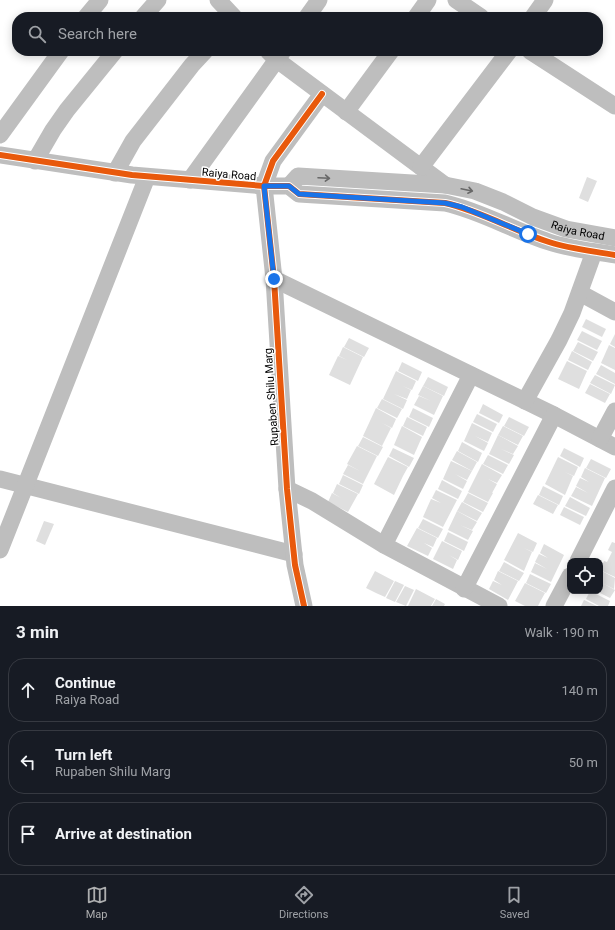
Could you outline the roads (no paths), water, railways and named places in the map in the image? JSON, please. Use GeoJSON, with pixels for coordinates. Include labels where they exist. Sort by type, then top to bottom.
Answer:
{"type":"FeatureCollection","features":[{"type":"Feature","properties":{"kind":"street"},"geometry":{"type":"LineString","coordinates":[[90,12],[100,0]]}},
{"type":"Feature","properties":{"kind":"street"},"geometry":{"type":"LineString","coordinates":[[147,12],[158,0]]}},
{"type":"Feature","properties":{"kind":"street"},"geometry":{"type":"LineString","coordinates":[[218,0],[229,12]]}},
{"type":"Feature","properties":{"kind":"street"},"geometry":{"type":"LineString","coordinates":[[311,12],[319,0]]}},
{"type":"Feature","properties":{"kind":"street"},"geometry":{"type":"LineString","coordinates":[[420,12],[428,0]]}},
{"type":"Feature","properties":{"kind":"street"},"geometry":{"type":"LineString","coordinates":[[456,0],[474,12]]}},
{"type":"Feature","properties":{"kind":"street"},"geometry":{"type":"LineString","coordinates":[[537,12],[545,0]]}},
{"type":"Feature","properties":{"kind":"street"},"geometry":{"type":"LineString","coordinates":[[0,135],[57,56]]}},
{"type":"Feature","properties":{"kind":"street"},"geometry":{"type":"LineString","coordinates":[[35,161],[53,130],[67,110],[111,56]]}},
{"type":"Feature","properties":{"kind":"street"},"geometry":{"type":"LineString","coordinates":[[115,173],[133,141],[200,56]]}},
{"type":"Feature","properties":{"kind":"street"},"geometry":{"type":"LineString","coordinates":[[190,180],[275,56]]}},
{"type":"Feature","properties":{"kind":"street"},"geometry":{"type":"LineString","coordinates":[[278,56],[322,94],[445,185]]}},
{"type":"Feature","properties":{"kind":"street"},"geometry":{"type":"LineString","coordinates":[[346,112],[387,56]]}},
{"type":"Feature","properties":{"kind":"street"},"geometry":{"type":"LineString","coordinates":[[421,167],[505,56]]}},
{"type":"Feature","properties":{"kind":"street"},"geometry":{"type":"LineString","coordinates":[[538,56],[615,106]]}},
{"type":"Feature","properties":{"kind":"street"},"geometry":{"type":"LineString","coordinates":[[264,186],[273,160],[322,94]]}},
{"type":"Feature","properties":{"kind":"street","name":"Raiya Road"},"geometry":{"type":"LineString","coordinates":[[0,155],[147,177],[264,186],[289,186],[299,194],[445,203],[462,207],[547,242],[564,247],[615,255]]}},
{"type":"Feature","properties":{"kind":"street","name":"Raiya Road"},"geometry":{"type":"LineString","coordinates":[[289,186],[298,176],[445,185],[475,191],[532,217],[566,229],[615,238]]}},
{"type":"Feature","properties":{"kind":"street"},"geometry":{"type":"LineString","coordinates":[[0,550],[24,485],[147,177]]}},
{"type":"Feature","properties":{"kind":"street","name":"Rupaben Shilu Marg"},"geometry":{"type":"LineString","coordinates":[[264,186],[274,279],[287,489],[295,565],[304,606]]}},
{"type":"Feature","properties":{"kind":"street"},"geometry":{"type":"LineString","coordinates":[[525,401],[559,340],[580,293],[594,252]]}},
{"type":"Feature","properties":{"kind":"street"},"geometry":{"type":"LineString","coordinates":[[274,279],[554,415],[608,443],[615,412]]}},
{"type":"Feature","properties":{"kind":"street"},"geometry":{"type":"LineString","coordinates":[[580,293],[615,312]]}},
{"type":"Feature","properties":{"kind":"street"},"geometry":{"type":"LineString","coordinates":[[384,545],[471,375]]}},
{"type":"Feature","properties":{"kind":"street"},"geometry":{"type":"LineString","coordinates":[[464,589],[554,415]]}},
{"type":"Feature","properties":{"kind":"street"},"geometry":{"type":"LineString","coordinates":[[0,479],[294,554]]}},
{"type":"Feature","properties":{"kind":"street"},"geometry":{"type":"LineString","coordinates":[[580,558],[615,488]]}},
{"type":"Feature","properties":{"kind":"street"},"geometry":{"type":"LineString","coordinates":[[287,489],[312,501],[384,545],[498,606]]}},
{"type":"Feature","properties":{"kind":"street"},"geometry":{"type":"LineString","coordinates":[[554,606],[567,582]]}}]}
